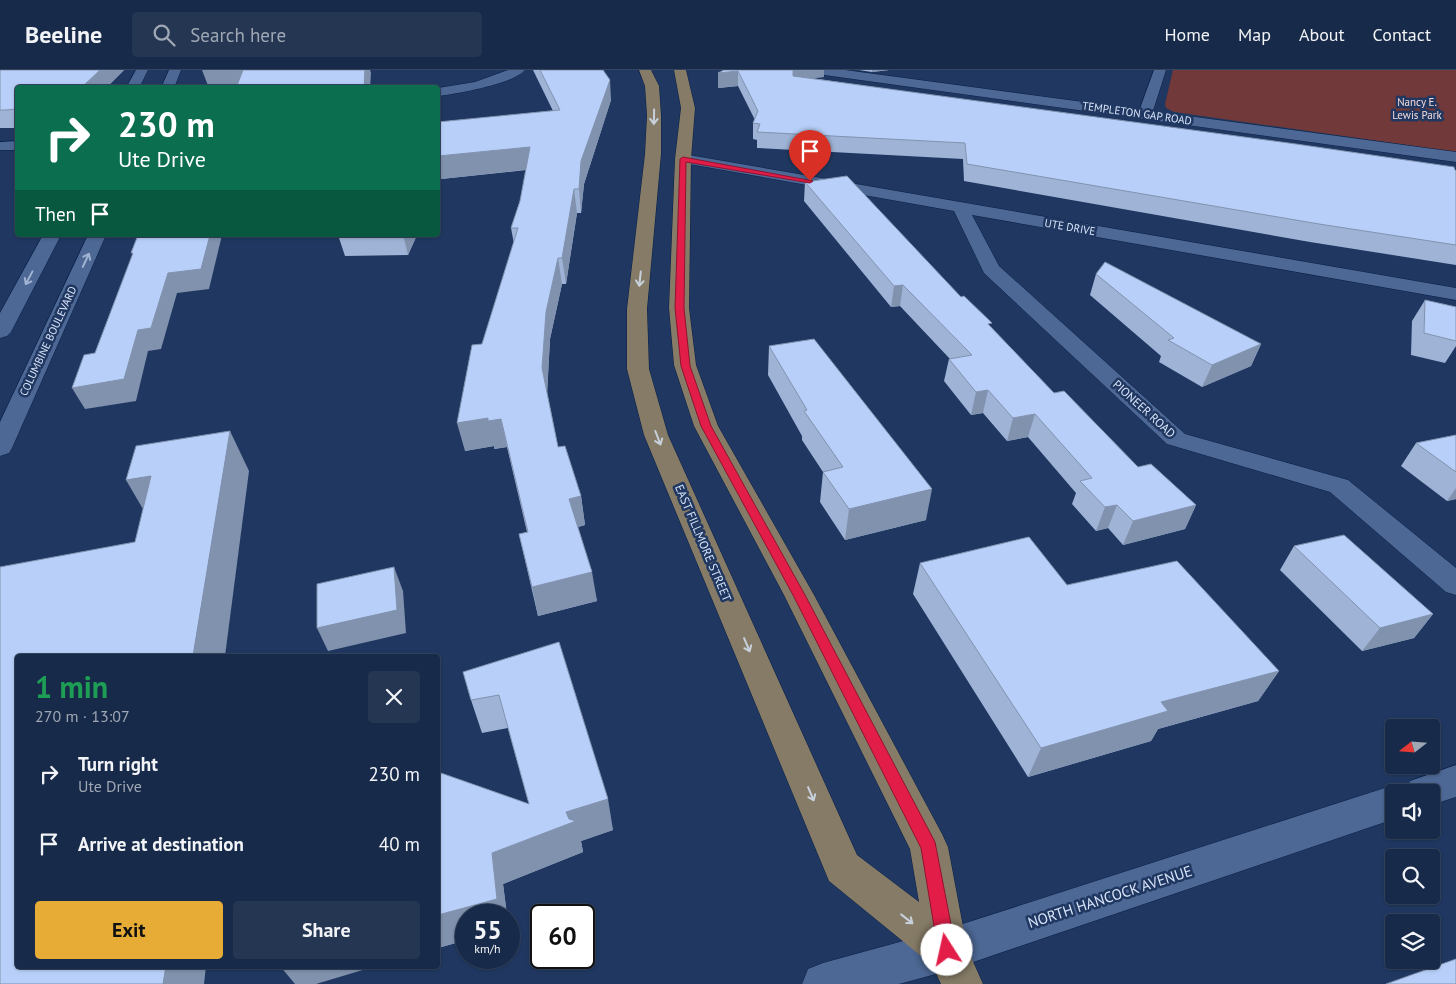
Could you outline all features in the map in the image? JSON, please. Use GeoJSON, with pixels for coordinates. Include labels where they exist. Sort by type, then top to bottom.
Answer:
{"type":"FeatureCollection","features":[{"type":"Feature","properties":{"kind":"main road","name":"EAST FILLMORE STREET"},"geometry":{"type":"LineString","coordinates":[[645,70],[652,86],[654,115],[653,154],[637,309],[638,369],[656,435],[843,868],[954,967]]}},
{"type":"Feature","properties":{"kind":"main road"},"geometry":{"type":"LineString","coordinates":[[680,70],[688,107],[683,159],[679,308],[685,366],[706,426],[799,595],[929,847],[954,967]]}},
{"type":"Feature","properties":{"kind":"street"},"geometry":{"type":"LineString","coordinates":[[134,85],[142,70]]}},
{"type":"Feature","properties":{"kind":"street"},"geometry":{"type":"LineString","coordinates":[[168,85],[175,70]]}},
{"type":"Feature","properties":{"kind":"street"},"geometry":{"type":"LineString","coordinates":[[440,92],[477,86],[498,80],[519,70]]}},
{"type":"Feature","properties":{"kind":"street","name":"TEMPLETON GAP ROAD"},"geometry":{"type":"LineString","coordinates":[[817,70],[1456,157]]}},
{"type":"Feature","properties":{"kind":"street"},"geometry":{"type":"LineString","coordinates":[[1145,114],[1160,70]]}},
{"type":"Feature","properties":{"kind":"street"},"geometry":{"type":"LineString","coordinates":[[0,146],[15,145]]}},
{"type":"Feature","properties":{"kind":"street","name":"UTE DRIVE"},"geometry":{"type":"LineString","coordinates":[[683,159],[1456,294]]}},
{"type":"Feature","properties":{"kind":"street","name":"PIONEER ROAD"},"geometry":{"type":"LineString","coordinates":[[960,207],[991,269],[1176,438],[1339,486],[1456,584]]}},
{"type":"Feature","properties":{"kind":"street"},"geometry":{"type":"LineString","coordinates":[[0,332],[51,237]]}},
{"type":"Feature","properties":{"kind":"street","name":"COLUMBINE BOULEVARD"},"geometry":{"type":"LineString","coordinates":[[0,448],[96,237]]}},
{"type":"Feature","properties":{"kind":"street"},"geometry":{"type":"LineString","coordinates":[[0,394],[26,390]]}},
{"type":"Feature","properties":{"kind":"street"},"geometry":{"type":"LineString","coordinates":[[1440,786],[1456,781]]}},
{"type":"Feature","properties":{"kind":"street","name":"NORTH HANCOCK AVENUE"},"geometry":{"type":"LineString","coordinates":[[823,984],[954,967],[1385,805]]}},
{"type":"Feature","properties":{"kind":"green space","name":"Nancy E. Lewis Park"},"geometry":{"type":"Polygon","coordinates":[[[1173,70],[1456,70],[1456,152],[1174,112],[1166,108],[1165,104],[1173,70]]]}},
{"type":"Feature","properties":{"kind":"building"},"geometry":{"type":"Polygon","coordinates":[[[0,70],[100,70],[84,85],[15,85],[15,109],[0,110],[0,70]]]}},
{"type":"Feature","properties":{"kind":"building"},"geometry":{"type":"Polygon","coordinates":[[[243,70],[365,70],[364,85],[237,85],[243,70]]]}},
{"type":"Feature","properties":{"kind":"building"},"geometry":{"type":"Polygon","coordinates":[[[540,70],[603,70],[610,80],[581,161],[579,189],[574,189],[562,258],[558,258],[546,312],[542,368],[558,447],[565,446],[581,496],[569,499],[592,572],[532,587],[519,534],[528,532],[501,419],[488,421],[488,418],[457,423],[472,345],[482,344],[518,228],[511,228],[520,201],[530,147],[440,156],[440,122],[560,110],[540,70]]]}},
{"type":"Feature","properties":{"kind":"building"},"geometry":{"type":"Polygon","coordinates":[[[724,70],[793,70],[793,76],[1454,167],[1456,171],[1456,245],[1319,224],[967,164],[965,143],[757,132],[760,124],[753,123],[758,111],[738,71],[718,73],[724,70]]]}},
{"type":"Feature","properties":{"kind":"building"},"geometry":{"type":"Polygon","coordinates":[[[847,176],[961,297],[964,296],[992,323],[988,324],[1054,393],[1064,391],[1138,467],[1151,464],[1196,505],[1133,521],[1117,505],[1105,507],[1080,481],[1092,478],[1035,414],[1013,418],[988,390],[976,392],[949,359],[972,355],[903,285],[894,286],[805,182],[847,176]]]}},
{"type":"Feature","properties":{"kind":"building"},"geometry":{"type":"Polygon","coordinates":[[[137,237],[209,237],[201,269],[168,273],[151,328],[138,330],[124,379],[72,388],[84,355],[95,353],[133,253],[131,253],[137,237]]]}},
{"type":"Feature","properties":{"kind":"building"},"geometry":{"type":"Polygon","coordinates":[[[1105,262],[1261,344],[1212,365],[1168,340],[1174,338],[1096,274],[1105,262]]]}},
{"type":"Feature","properties":{"kind":"building"},"geometry":{"type":"Polygon","coordinates":[[[1425,300],[1456,307],[1456,341],[1424,333],[1425,300]]]}},
{"type":"Feature","properties":{"kind":"building"},"geometry":{"type":"Polygon","coordinates":[[[814,339],[932,489],[849,509],[823,472],[843,467],[804,411],[807,410],[769,346],[814,339]]]}},
{"type":"Feature","properties":{"kind":"building"},"geometry":{"type":"Polygon","coordinates":[[[230,431],[193,654],[15,654],[15,969],[166,969],[163,984],[0,984],[0,567],[135,542],[151,476],[126,480],[136,446],[230,431]]]}},
{"type":"Feature","properties":{"kind":"building"},"geometry":{"type":"Polygon","coordinates":[[[1456,435],[1456,472],[1416,443],[1456,435]]]}},
{"type":"Feature","properties":{"kind":"building"},"geometry":{"type":"Polygon","coordinates":[[[1344,535],[1433,614],[1380,628],[1294,546],[1344,535]]]}},
{"type":"Feature","properties":{"kind":"building"},"geometry":{"type":"Polygon","coordinates":[[[1029,537],[1067,585],[1177,561],[1279,671],[1161,702],[1168,711],[1041,748],[920,563],[1029,537]]]}},
{"type":"Feature","properties":{"kind":"building"},"geometry":{"type":"Polygon","coordinates":[[[394,567],[397,610],[317,628],[317,584],[394,567]]]}},
{"type":"Feature","properties":{"kind":"building"},"geometry":{"type":"Polygon","coordinates":[[[559,642],[608,799],[566,812],[569,819],[576,821],[492,853],[497,899],[479,904],[455,904],[455,910],[440,914],[440,773],[529,804],[499,695],[471,700],[463,672],[559,642]]]}},
{"type":"Feature","properties":{"kind":"building"},"geometry":{"type":"Polygon","coordinates":[[[1456,959],[1456,984],[1386,984],[1428,969],[1440,969],[1440,965],[1456,959]]]}},
{"type":"Feature","properties":{"kind":"route"},"geometry":{"type":"LineString","coordinates":[[810,181],[683,159],[679,308],[685,366],[706,426],[799,595],[929,847],[947,950]]}}]}
